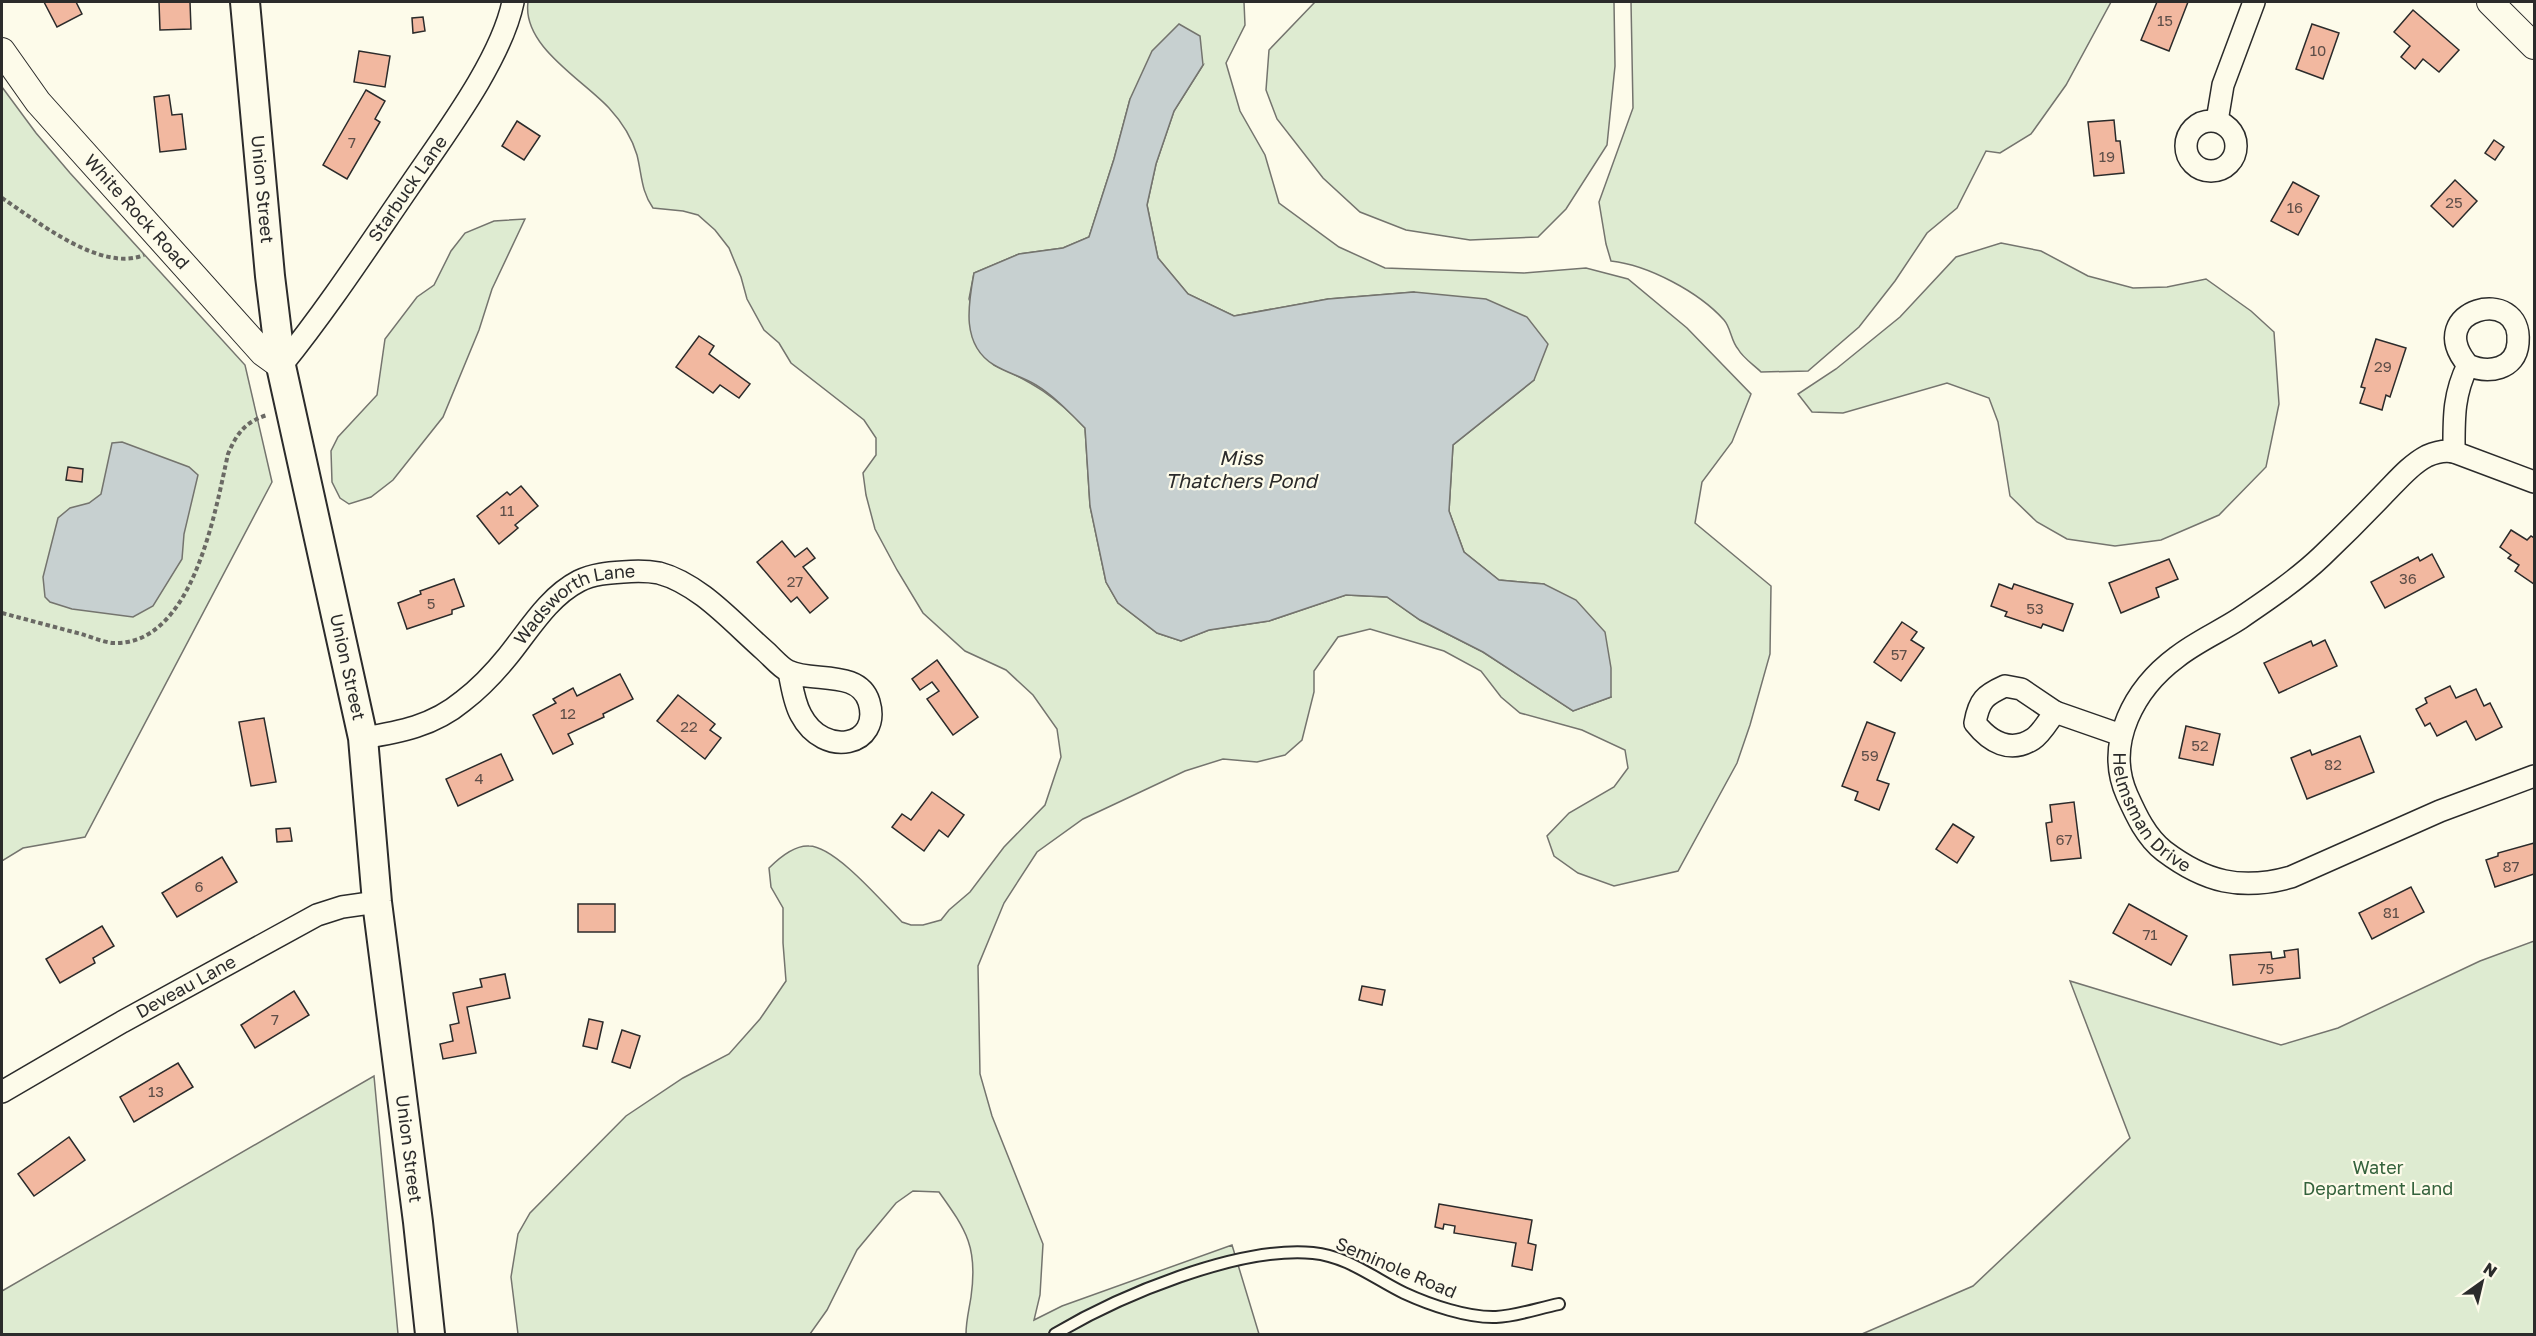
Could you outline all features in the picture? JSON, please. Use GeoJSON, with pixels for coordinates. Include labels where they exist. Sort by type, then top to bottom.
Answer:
{"type":"FeatureCollection","features":[{"type":"Feature","properties":{"kind":"main road","name":"Union Street"},"geometry":{"type":"LineString","coordinates":[[245,2],[269,264],[281,366],[363,738],[377,902],[418,1222],[430,1335]]}},
{"type":"Feature","properties":{"kind":"street","name":"Starbuck Lane"},"geometry":{"type":"LineString","coordinates":[[281,366],[452,125],[488,63],[510,15],[513,2]]}},
{"type":"Feature","properties":{"kind":"street"},"geometry":{"type":"LineString","coordinates":[[2217,121],[2223,85],[2254,2]]}},
{"type":"Feature","properties":{"kind":"street"},"geometry":{"type":"LineString","coordinates":[[2490,2],[2535,46]]}},
{"type":"Feature","properties":{"kind":"street","name":"White Rock Road"},"geometry":{"type":"LineString","coordinates":[[2,51],[38,102],[263,352],[281,366]]}},
{"type":"Feature","properties":{"kind":"street"},"geometry":{"type":"LineString","coordinates":[[2468,364],[2458,384],[2454,452],[2535,482]]}},
{"type":"Feature","properties":{"kind":"street","name":"Helmsman Drive"},"geometry":{"type":"LineString","coordinates":[[2454,452],[2443,450],[2427,456],[2408,470],[2320,558],[2241,617],[2177,657],[2152,682],[2128,716],[2121,735],[2119,768],[2122,785],[2147,833],[2162,849],[2199,874],[2245,885],[2270,884],[2291,877],[2440,811],[2535,776]]}},
{"type":"Feature","properties":{"kind":"street","name":"Wadsworth Lane"},"geometry":{"type":"LineString","coordinates":[[363,738],[409,730],[461,703],[482,685],[540,614],[560,594],[579,581],[604,573],[658,573],[683,582],[789,672]]}},
{"type":"Feature","properties":{"kind":"street"},"geometry":{"type":"LineString","coordinates":[[2055,712],[2121,735]]}},
{"type":"Feature","properties":{"kind":"street","name":"Deveau Lane"},"geometry":{"type":"LineString","coordinates":[[2,1092],[122,1022],[317,915],[342,907],[377,902]]}},
{"type":"Feature","properties":{"kind":"lane","name":"Seminole Road"},"geometry":{"type":"LineString","coordinates":[[1055,1335],[1094,1311],[1141,1292],[1233,1261],[1268,1255],[1314,1253],[1356,1266],[1406,1294],[1467,1315],[1497,1317],[1559,1304]]}},
{"type":"Feature","properties":{"kind":"path"},"geometry":{"type":"LineString","coordinates":[[2,198],[77,246],[107,257],[133,260],[167,246]]}},
{"type":"Feature","properties":{"kind":"path"},"geometry":{"type":"LineString","coordinates":[[2,612],[112,643],[139,639],[161,627],[175,610],[208,540],[228,454],[240,429],[251,420],[291,408]]}},
{"type":"Feature","properties":{"kind":"green space"},"geometry":{"type":"Polygon","coordinates":[[[528,2],[1244,2],[1245,25],[1226,63],[1240,111],[1265,155],[1279,203],[1339,247],[1385,268],[1524,273],[1586,268],[1628,279],[1687,328],[1751,394],[1732,442],[1702,482],[1695,523],[1771,586],[1770,654],[1737,763],[1678,871],[1614,886],[1578,873],[1554,856],[1547,836],[1569,813],[1614,787],[1628,768],[1625,750],[1582,730],[1520,713],[1501,697],[1481,671],[1444,651],[1370,629],[1338,637],[1314,671],[1314,692],[1302,740],[1285,755],[1257,762],[1223,759],[1185,771],[1083,819],[1037,852],[1004,903],[978,966],[980,1074],[992,1116],[1043,1244],[1040,1295],[1034,1320],[1062,1306],[1232,1245],[1259,1334],[966,1334],[973,1280],[973,1265],[968,1241],[957,1218],[939,1192],[913,1191],[896,1203],[857,1250],[827,1310],[810,1334],[518,1334],[511,1277],[518,1234],[530,1213],[626,1116],[683,1078],[729,1054],[760,1019],[786,981],[783,908],[771,887],[769,868],[792,850],[803,846],[820,848],[845,865],[902,922],[923,925],[941,920],[970,892],[1004,847],[1045,805],[1061,757],[1057,729],[1033,695],[1006,670],[965,651],[923,613],[897,570],[875,529],[866,495],[863,473],[876,455],[876,438],[864,420],[791,363],[779,343],[764,330],[747,299],[729,248],[715,230],[698,215],[653,208],[644,189],[635,149],[622,124],[598,97],[556,61],[534,33],[529,18],[528,2]],[[1203,65],[1130,99],[1089,237],[1063,248],[1019,254],[974,273],[969,299],[994,365],[1043,391],[1064,407],[1085,428],[1090,506],[1106,582],[1118,603],[1157,633],[1181,641],[1209,630],[1269,621],[1346,595],[1387,597],[1420,620],[1483,652],[1573,711],[1611,697],[1544,584],[1499,580],[1464,552],[1449,511],[1453,445],[1534,380],[1414,292],[1328,299],[1234,316],[1188,294],[1158,258],[1147,205],[1156,164],[1174,111],[1203,65]]]}},
{"type":"Feature","properties":{"kind":"green space"},"geometry":{"type":"Polygon","coordinates":[[[1315,2],[1614,2],[1615,66],[1607,145],[1566,209],[1538,237],[1470,240],[1406,230],[1360,212],[1323,178],[1277,119],[1266,90],[1269,50],[1315,2]]]}},
{"type":"Feature","properties":{"kind":"green space"},"geometry":{"type":"Polygon","coordinates":[[[1631,2],[2111,2],[2066,85],[2031,134],[2000,153],[1986,151],[1957,208],[1927,233],[1895,281],[1859,327],[1808,371],[1761,372],[1740,352],[1724,320],[1701,300],[1656,274],[1611,261],[1599,202],[1633,108],[1631,2]]]}},
{"type":"Feature","properties":{"kind":"green space"},"geometry":{"type":"Polygon","coordinates":[[[2,87],[36,133],[70,173],[245,365],[272,482],[85,837],[23,848],[2,861],[2,87]]]}},
{"type":"Feature","properties":{"kind":"green space"},"geometry":{"type":"Polygon","coordinates":[[[525,219],[492,289],[479,330],[443,417],[393,480],[371,497],[349,504],[340,498],[332,482],[331,451],[338,437],[377,395],[385,339],[417,297],[434,285],[451,251],[465,233],[494,221],[525,219]]]}},
{"type":"Feature","properties":{"kind":"green space"},"geometry":{"type":"Polygon","coordinates":[[[2001,243],[2041,251],[2088,276],[2133,288],[2167,287],[2206,279],[2251,311],[2274,332],[2279,404],[2266,467],[2219,515],[2161,540],[2115,546],[2067,539],[2037,522],[2010,496],[1998,422],[1989,398],[1947,383],[1843,413],[1812,412],[1798,394],[1836,369],[1900,317],[1956,257],[2001,243]]]}},
{"type":"Feature","properties":{"kind":"green space","name":"Water Department Land"},"geometry":{"type":"Polygon","coordinates":[[[2534,941],[2534,1334],[1862,1334],[1973,1286],[2130,1138],[2070,981],[2281,1045],[2338,1028],[2480,961],[2534,941]]]}},
{"type":"Feature","properties":{"kind":"green space"},"geometry":{"type":"Polygon","coordinates":[[[374,1076],[398,1334],[2,1334],[2,1291],[374,1076]]]}},
{"type":"Feature","properties":{"kind":"water","name":"Miss Thatchers Pond"},"geometry":{"type":"Polygon","coordinates":[[[1179,24],[1200,36],[1203,65],[1174,111],[1156,164],[1147,205],[1158,258],[1188,294],[1234,316],[1328,299],[1414,292],[1486,299],[1527,317],[1548,344],[1534,380],[1453,445],[1449,511],[1464,552],[1499,580],[1544,584],[1576,600],[1605,632],[1611,668],[1611,697],[1573,711],[1483,652],[1420,620],[1387,597],[1346,595],[1269,621],[1209,630],[1181,641],[1157,633],[1118,603],[1106,582],[1090,506],[1085,428],[1043,389],[999,368],[983,357],[976,347],[969,324],[970,298],[974,273],[1019,254],[1063,248],[1089,237],[1130,99],[1152,51],[1179,24]]]}},
{"type":"Feature","properties":{"kind":"water"},"geometry":{"type":"Polygon","coordinates":[[[122,442],[189,467],[198,475],[184,534],[182,559],[153,606],[133,617],[72,609],[50,602],[45,597],[43,577],[58,518],[70,508],[89,503],[101,494],[112,443],[122,442]]]}},
{"type":"Feature","properties":{"kind":"building"},"geometry":{"type":"Polygon","coordinates":[[[44,2],[76,2],[82,14],[57,27],[44,2]]]}},
{"type":"Feature","properties":{"kind":"building"},"geometry":{"type":"Polygon","coordinates":[[[159,2],[190,2],[191,29],[160,30],[159,2]]]}},
{"type":"Feature","properties":{"kind":"building"},"geometry":{"type":"Polygon","coordinates":[[[2157,2],[2188,2],[2169,51],[2141,40],[2157,2]]]}},
{"type":"Feature","properties":{"kind":"building"},"geometry":{"type":"Polygon","coordinates":[[[2413,10],[2459,50],[2439,72],[2423,59],[2415,69],[2401,57],[2410,46],[2394,32],[2413,10]]]}},
{"type":"Feature","properties":{"kind":"building"},"geometry":{"type":"Polygon","coordinates":[[[423,17],[425,31],[413,33],[412,18],[423,17]]]}},
{"type":"Feature","properties":{"kind":"building"},"geometry":{"type":"Polygon","coordinates":[[[2312,24],[2339,33],[2323,79],[2296,69],[2312,24]]]}},
{"type":"Feature","properties":{"kind":"building"},"geometry":{"type":"Polygon","coordinates":[[[359,51],[390,56],[385,87],[354,82],[359,51]]]}},
{"type":"Feature","properties":{"kind":"building"},"geometry":{"type":"Polygon","coordinates":[[[366,90],[385,101],[375,119],[380,122],[347,179],[323,165],[366,90]]]}},
{"type":"Feature","properties":{"kind":"building"},"geometry":{"type":"Polygon","coordinates":[[[169,95],[172,115],[182,114],[186,149],[160,152],[154,97],[169,95]]]}},
{"type":"Feature","properties":{"kind":"building"},"geometry":{"type":"Polygon","coordinates":[[[2114,120],[2116,141],[2120,141],[2124,173],[2094,176],[2088,122],[2114,120]]]}},
{"type":"Feature","properties":{"kind":"building"},"geometry":{"type":"Polygon","coordinates":[[[517,121],[540,136],[524,160],[502,146],[517,121]]]}},
{"type":"Feature","properties":{"kind":"building"},"geometry":{"type":"Polygon","coordinates":[[[2494,140],[2504,147],[2495,160],[2485,153],[2494,140]]]}},
{"type":"Feature","properties":{"kind":"building"},"geometry":{"type":"Polygon","coordinates":[[[2455,180],[2477,201],[2453,227],[2431,206],[2455,180]]]}},
{"type":"Feature","properties":{"kind":"building"},"geometry":{"type":"Polygon","coordinates":[[[2293,182],[2319,196],[2298,235],[2271,221],[2293,182]]]}},
{"type":"Feature","properties":{"kind":"building"},"geometry":{"type":"Polygon","coordinates":[[[699,336],[714,346],[709,354],[750,384],[739,398],[720,385],[713,393],[676,367],[699,336]]]}},
{"type":"Feature","properties":{"kind":"building"},"geometry":{"type":"Polygon","coordinates":[[[2376,339],[2406,348],[2390,397],[2386,395],[2382,410],[2360,403],[2365,388],[2361,387],[2376,339]]]}},
{"type":"Feature","properties":{"kind":"building"},"geometry":{"type":"Polygon","coordinates":[[[68,467],[83,469],[82,482],[66,480],[68,467]]]}},
{"type":"Feature","properties":{"kind":"building"},"geometry":{"type":"Polygon","coordinates":[[[521,486],[538,506],[515,525],[518,528],[499,544],[477,516],[507,492],[510,495],[521,486]]]}},
{"type":"Feature","properties":{"kind":"building"},"geometry":{"type":"Polygon","coordinates":[[[2511,530],[2527,540],[2531,536],[2534,538],[2534,584],[2515,571],[2519,565],[2508,558],[2511,555],[2500,547],[2511,530]]]}},
{"type":"Feature","properties":{"kind":"building"},"geometry":{"type":"Polygon","coordinates":[[[782,541],[795,557],[807,548],[815,558],[803,567],[828,598],[810,613],[797,597],[791,602],[757,562],[782,541]]]}},
{"type":"Feature","properties":{"kind":"building"},"geometry":{"type":"Polygon","coordinates":[[[2432,554],[2444,577],[2385,608],[2371,582],[2418,557],[2420,561],[2432,554]]]}},
{"type":"Feature","properties":{"kind":"building"},"geometry":{"type":"Polygon","coordinates":[[[2169,559],[2178,579],[2156,588],[2159,597],[2121,613],[2109,583],[2169,559]]]}},
{"type":"Feature","properties":{"kind":"building"},"geometry":{"type":"Polygon","coordinates":[[[454,579],[464,606],[452,610],[452,614],[407,629],[398,603],[421,594],[420,591],[454,579]]]}},
{"type":"Feature","properties":{"kind":"building"},"geometry":{"type":"Polygon","coordinates":[[[1999,584],[2012,589],[2014,584],[2073,604],[2063,631],[2043,624],[2041,628],[2005,616],[2007,612],[1991,606],[1999,584]]]}},
{"type":"Feature","properties":{"kind":"building"},"geometry":{"type":"Polygon","coordinates":[[[1902,622],[1917,632],[1911,640],[1924,648],[1901,681],[1874,662],[1902,622]]]}},
{"type":"Feature","properties":{"kind":"building"},"geometry":{"type":"Polygon","coordinates":[[[2325,640],[2337,666],[2279,693],[2264,663],[2311,641],[2313,646],[2325,640]]]}},
{"type":"Feature","properties":{"kind":"building"},"geometry":{"type":"Polygon","coordinates":[[[937,660],[978,717],[953,735],[927,699],[939,691],[932,682],[920,690],[912,679],[937,660]]]}},
{"type":"Feature","properties":{"kind":"building"},"geometry":{"type":"Polygon","coordinates":[[[620,674],[633,699],[603,714],[604,717],[568,734],[573,744],[553,754],[533,715],[556,703],[553,699],[573,688],[577,696],[620,674]]]}},
{"type":"Feature","properties":{"kind":"building"},"geometry":{"type":"Polygon","coordinates":[[[2450,686],[2456,698],[2476,689],[2484,706],[2490,703],[2502,727],[2476,740],[2466,721],[2437,736],[2430,723],[2425,726],[2416,709],[2427,703],[2425,698],[2450,686]]]}},
{"type":"Feature","properties":{"kind":"building"},"geometry":{"type":"Polygon","coordinates":[[[678,695],[715,724],[710,730],[721,738],[705,759],[657,721],[678,695]]]}},
{"type":"Feature","properties":{"kind":"building"},"geometry":{"type":"Polygon","coordinates":[[[264,718],[276,782],[251,786],[239,722],[264,718]]]}},
{"type":"Feature","properties":{"kind":"building"},"geometry":{"type":"Polygon","coordinates":[[[1867,722],[1895,733],[1877,780],[1889,784],[1879,810],[1855,800],[1858,792],[1842,786],[1867,722]]]}},
{"type":"Feature","properties":{"kind":"building"},"geometry":{"type":"Polygon","coordinates":[[[2186,726],[2220,734],[2213,765],[2179,758],[2186,726]]]}},
{"type":"Feature","properties":{"kind":"building"},"geometry":{"type":"Polygon","coordinates":[[[2360,736],[2374,772],[2307,799],[2291,758],[2310,750],[2312,755],[2360,736]]]}},
{"type":"Feature","properties":{"kind":"building"},"geometry":{"type":"Polygon","coordinates":[[[501,754],[513,780],[458,806],[446,779],[501,754]]]}},
{"type":"Feature","properties":{"kind":"building"},"geometry":{"type":"Polygon","coordinates":[[[932,792],[964,815],[948,837],[939,830],[924,851],[892,827],[902,814],[911,820],[932,792]]]}},
{"type":"Feature","properties":{"kind":"building"},"geometry":{"type":"Polygon","coordinates":[[[2074,802],[2081,858],[2051,861],[2046,823],[2052,822],[2050,805],[2074,802]]]}},
{"type":"Feature","properties":{"kind":"building"},"geometry":{"type":"Polygon","coordinates":[[[1953,824],[1974,837],[1957,863],[1936,849],[1953,824]]]}},
{"type":"Feature","properties":{"kind":"building"},"geometry":{"type":"Polygon","coordinates":[[[290,828],[292,841],[277,842],[276,829],[290,828]]]}},
{"type":"Feature","properties":{"kind":"building"},"geometry":{"type":"Polygon","coordinates":[[[2534,843],[2534,874],[2495,887],[2486,860],[2498,856],[2498,853],[2534,843]]]}},
{"type":"Feature","properties":{"kind":"building"},"geometry":{"type":"Polygon","coordinates":[[[222,857],[237,882],[177,917],[162,893],[222,857]]]}},
{"type":"Feature","properties":{"kind":"building"},"geometry":{"type":"Polygon","coordinates":[[[2411,887],[2424,912],[2372,939],[2359,913],[2411,887]]]}},
{"type":"Feature","properties":{"kind":"building"},"geometry":{"type":"Polygon","coordinates":[[[578,904],[615,904],[615,932],[578,932],[578,904]]]}},
{"type":"Feature","properties":{"kind":"building"},"geometry":{"type":"Polygon","coordinates":[[[2129,904],[2187,936],[2171,965],[2113,933],[2129,904]]]}},
{"type":"Feature","properties":{"kind":"building"},"geometry":{"type":"Polygon","coordinates":[[[102,926],[114,946],[93,958],[95,963],[60,983],[46,959],[102,926]]]}},
{"type":"Feature","properties":{"kind":"building"},"geometry":{"type":"Polygon","coordinates":[[[2298,949],[2300,978],[2233,985],[2230,955],[2271,952],[2272,959],[2285,957],[2284,951],[2298,949]]]}},
{"type":"Feature","properties":{"kind":"building"},"geometry":{"type":"Polygon","coordinates":[[[505,974],[510,998],[467,1007],[476,1053],[443,1059],[440,1044],[453,1041],[450,1025],[459,1023],[453,993],[482,987],[480,979],[505,974]]]}},
{"type":"Feature","properties":{"kind":"building"},"geometry":{"type":"Polygon","coordinates":[[[1362,986],[1385,990],[1382,1005],[1359,1000],[1362,986]]]}},
{"type":"Feature","properties":{"kind":"building"},"geometry":{"type":"Polygon","coordinates":[[[294,991],[309,1015],[255,1048],[241,1025],[294,991]]]}},
{"type":"Feature","properties":{"kind":"building"},"geometry":{"type":"Polygon","coordinates":[[[589,1019],[603,1022],[597,1049],[583,1046],[589,1019]]]}},
{"type":"Feature","properties":{"kind":"building"},"geometry":{"type":"Polygon","coordinates":[[[622,1030],[640,1036],[630,1068],[612,1062],[622,1030]]]}},
{"type":"Feature","properties":{"kind":"building"},"geometry":{"type":"Polygon","coordinates":[[[178,1063],[193,1087],[134,1122],[120,1097],[178,1063]]]}},
{"type":"Feature","properties":{"kind":"building"},"geometry":{"type":"Polygon","coordinates":[[[69,1137],[85,1160],[34,1196],[18,1174],[69,1137]]]}},
{"type":"Feature","properties":{"kind":"building"},"geometry":{"type":"Polygon","coordinates":[[[1439,1204],[1532,1220],[1528,1243],[1536,1245],[1532,1270],[1512,1266],[1516,1243],[1454,1233],[1455,1226],[1444,1224],[1443,1229],[1435,1227],[1439,1204]]]}}]}
